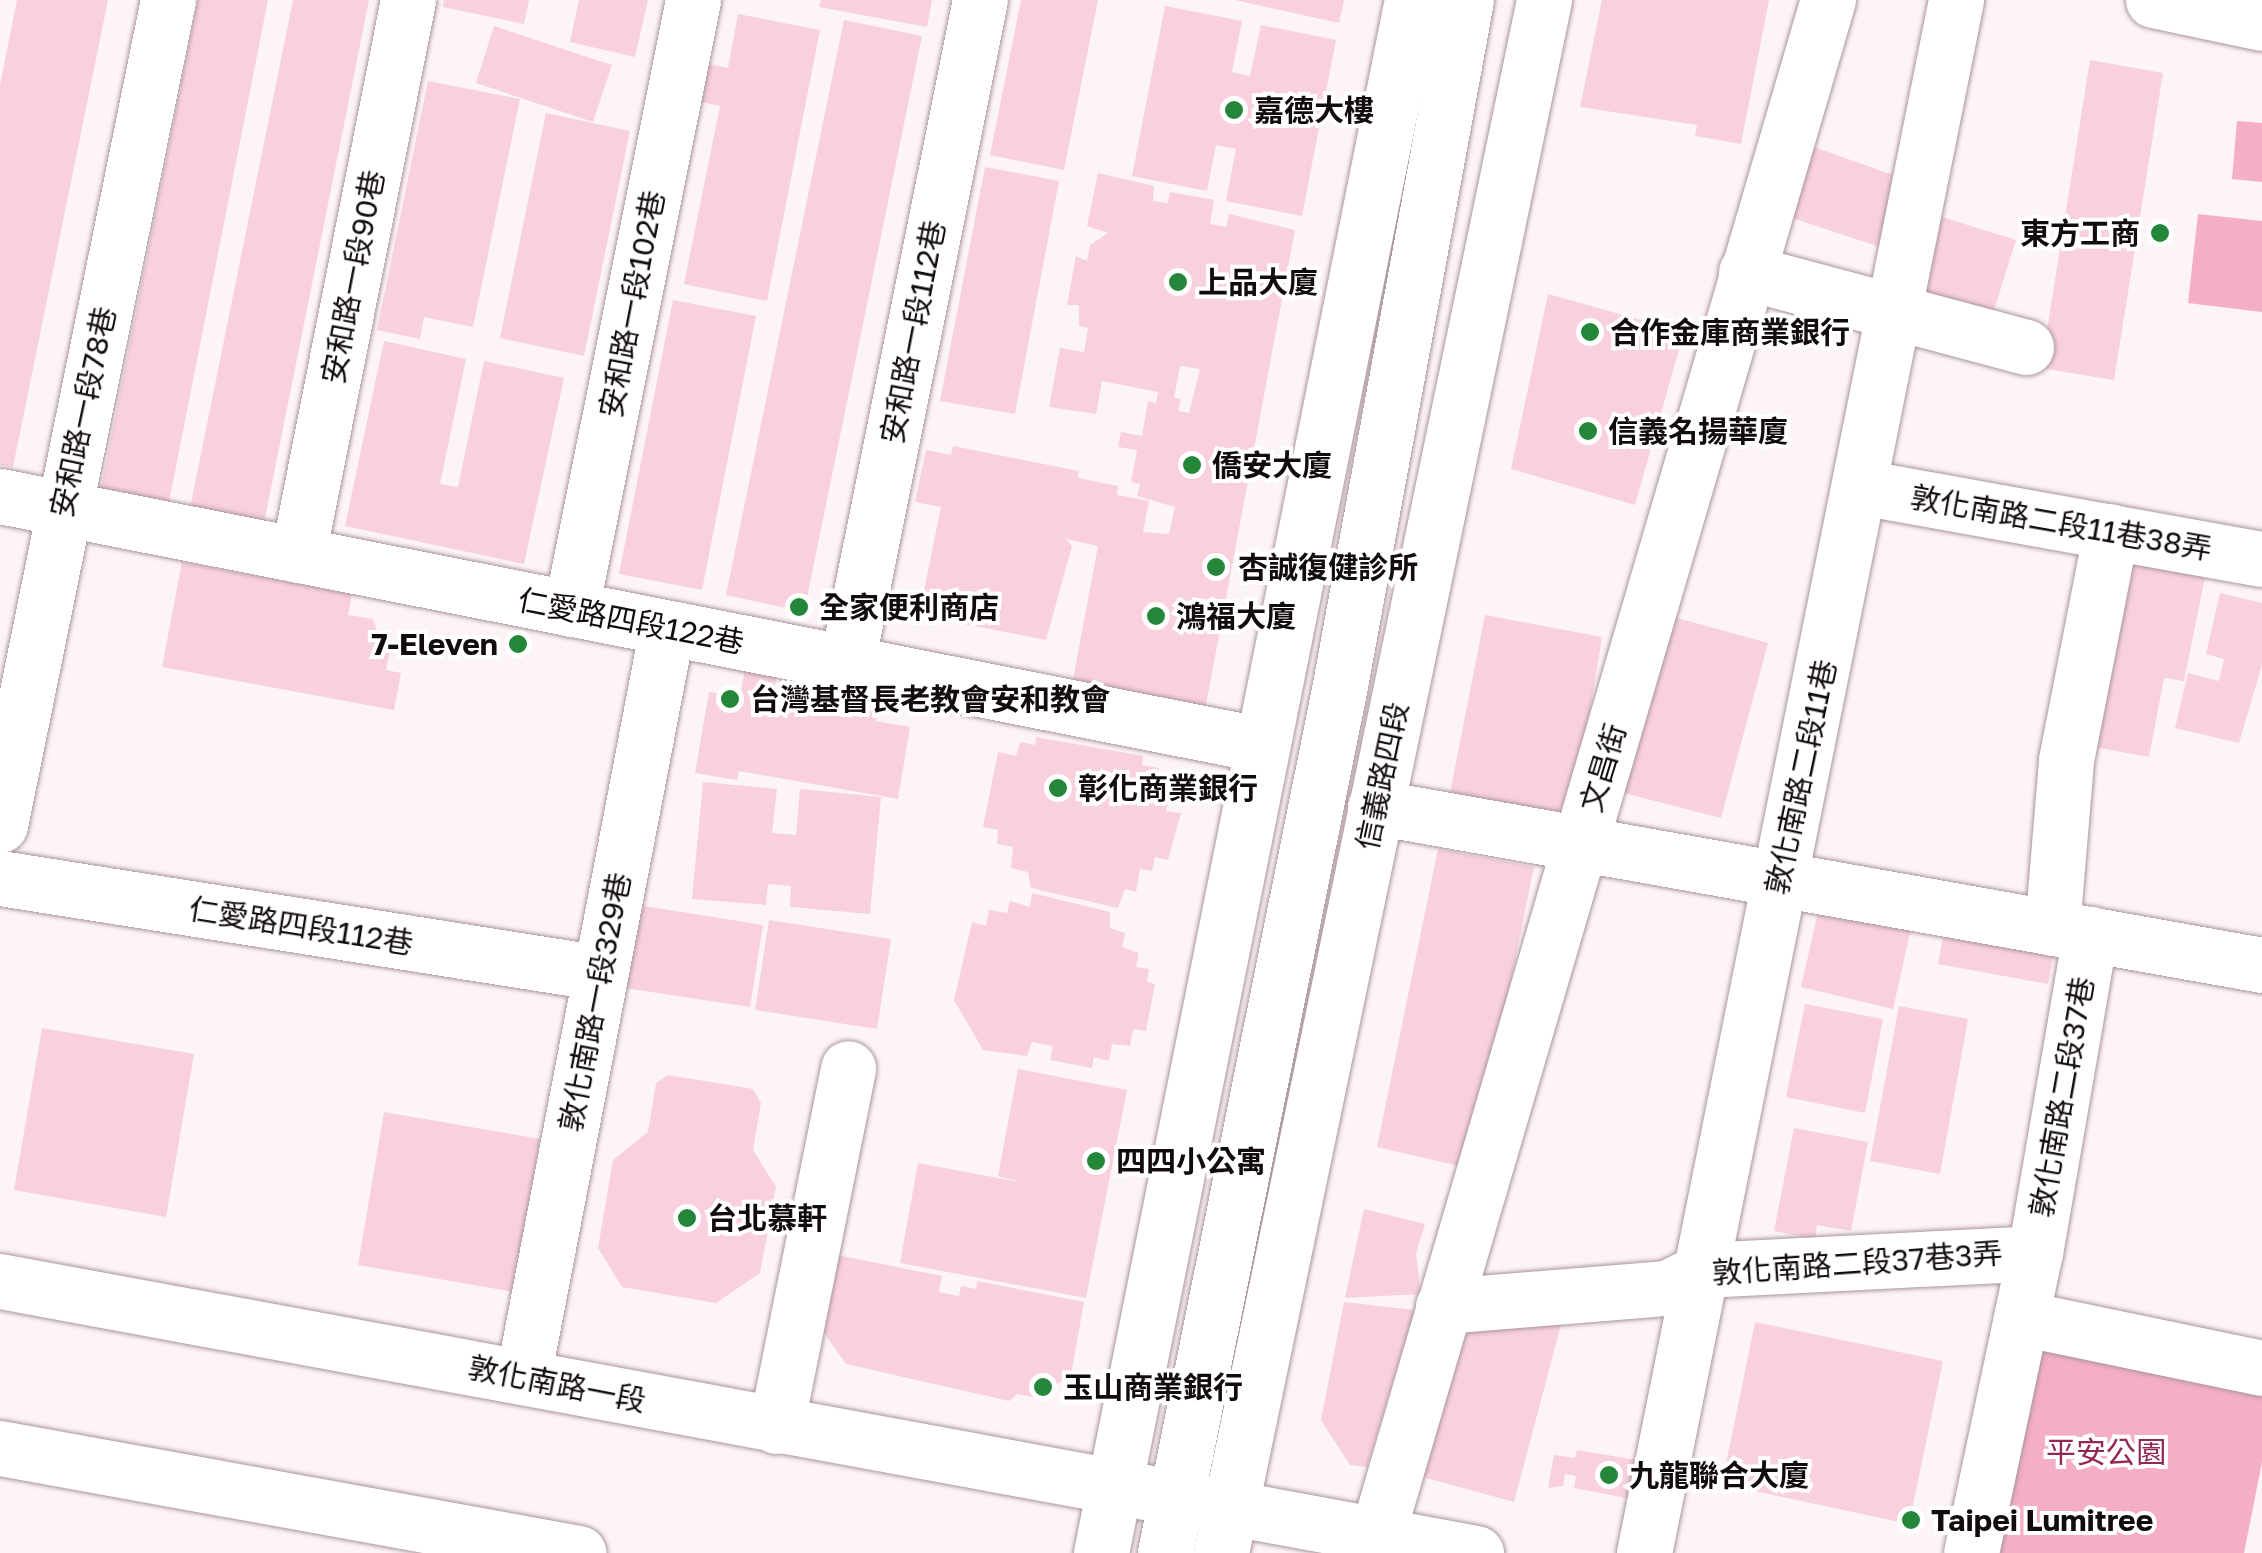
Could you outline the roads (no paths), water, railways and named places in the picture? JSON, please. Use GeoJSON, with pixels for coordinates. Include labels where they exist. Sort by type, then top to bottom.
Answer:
{"type":"FeatureCollection","features":[{"type":"Feature","properties":{"kind":"main road","name":"安和路一段78巷"},"geometry":{"type":"LineString","coordinates":[[0,825],[168,0]]}},
{"type":"Feature","properties":{"kind":"main road","name":"安和路一段90巷"},"geometry":{"type":"LineString","coordinates":[[298,555],[408,0]]}},
{"type":"Feature","properties":{"kind":"main road","name":"安和路一段102巷"},"geometry":{"type":"LineString","coordinates":[[572,609],[693,0]]}},
{"type":"Feature","properties":{"kind":"main road","name":"安和路一段112巷"},"geometry":{"type":"LineString","coordinates":[[847,663],[980,0]]}},
{"type":"Feature","properties":{"kind":"main road"},"geometry":{"type":"LineString","coordinates":[[1101,1553],[1412,0]]}},
{"type":"Feature","properties":{"kind":"main road","name":"信義路四段"},"geometry":{"type":"LineString","coordinates":[[1165,1553],[1466,0]]}},
{"type":"Feature","properties":{"kind":"main road","name":"信義路四段"},"geometry":{"type":"LineString","coordinates":[[1226,1530],[1544,0]]}},
{"type":"Feature","properties":{"kind":"main road","name":"文昌街"},"geometry":{"type":"LineString","coordinates":[[1377,1535],[1828,0]]}},
{"type":"Feature","properties":{"kind":"main road","name":"敦化南路二段11巷"},"geometry":{"type":"LineString","coordinates":[[1644,1553],[1896,317],[1956,0]]}},
{"type":"Feature","properties":{"kind":"main road"},"geometry":{"type":"LineString","coordinates":[[2153,0],[2261,15]]}},
{"type":"Feature","properties":{"kind":"main road"},"geometry":{"type":"LineString","coordinates":[[1746,272],[1896,317],[2026,346]]}},
{"type":"Feature","properties":{"kind":"main road","name":"敦化南路二段11巷38弄"},"geometry":{"type":"LineString","coordinates":[[1861,487],[2262,559]]}},
{"type":"Feature","properties":{"kind":"main road","name":"仁愛路四段122巷"},"geometry":{"type":"LineString","coordinates":[[0,496],[1262,745]]}},
{"type":"Feature","properties":{"kind":"main road","name":"敦化南路二段37巷"},"geometry":{"type":"LineString","coordinates":[[1971,1553],[2035,1252],[2071,931],[2066,760],[2111,532]]}},
{"type":"Feature","properties":{"kind":"main road","name":"敦化南路一段329巷"},"geometry":{"type":"LineString","coordinates":[[523,1377],[667,628]]}},
{"type":"Feature","properties":{"kind":"main road"},"geometry":{"type":"LineString","coordinates":[[1375,807],[2262,965]]}},
{"type":"Feature","properties":{"kind":"main road","name":"仁愛路四段112巷"},"geometry":{"type":"LineString","coordinates":[[0,878],[601,974]]}},
{"type":"Feature","properties":{"kind":"main road"},"geometry":{"type":"LineString","coordinates":[[776,1426],[848,1068]]}},
{"type":"Feature","properties":{"kind":"main road","name":"敦化南路二段37巷3弄"},"geometry":{"type":"LineString","coordinates":[[1443,1306],[1667,1288],[1703,1270],[2035,1252]]}},
{"type":"Feature","properties":{"kind":"main road","name":"敦化南路一段"},"geometry":{"type":"LineString","coordinates":[[0,1280],[776,1426],[1178,1496],[1226,1530],[1377,1535],[1476,1553]]}},
{"type":"Feature","properties":{"kind":"main road"},"geometry":{"type":"LineString","coordinates":[[2021,1318],[2262,1368]]}},
{"type":"Feature","properties":{"kind":"main road"},"geometry":{"type":"LineString","coordinates":[[0,1448],[579,1553]]}},
{"type":"Feature","properties":{"kind":"place","name":"嘉德大樓"},"geometry":{"type":"Point","coordinates":[1234,110]}},
{"type":"Feature","properties":{"kind":"place","name":"東方工商"},"geometry":{"type":"Point","coordinates":[2160,233]}},
{"type":"Feature","properties":{"kind":"place","name":"上品大廈"},"geometry":{"type":"Point","coordinates":[1178,282]}},
{"type":"Feature","properties":{"kind":"place","name":"合作金庫商業銀行"},"geometry":{"type":"Point","coordinates":[1590,332]}},
{"type":"Feature","properties":{"kind":"place","name":"信義名揚華廈"},"geometry":{"type":"Point","coordinates":[1588,431]}},
{"type":"Feature","properties":{"kind":"place","name":"僑安大廈"},"geometry":{"type":"Point","coordinates":[1192,465]}},
{"type":"Feature","properties":{"kind":"place","name":"杏誠復健診所"},"geometry":{"type":"Point","coordinates":[1216,567]}},
{"type":"Feature","properties":{"kind":"place","name":"全家便利商店"},"geometry":{"type":"Point","coordinates":[799,607]}},
{"type":"Feature","properties":{"kind":"place","name":"鴻福大廈"},"geometry":{"type":"Point","coordinates":[1156,616]}},
{"type":"Feature","properties":{"kind":"place","name":"7-Eleven"},"geometry":{"type":"Point","coordinates":[518,644]}},
{"type":"Feature","properties":{"kind":"place","name":"台灣基督長老教會安和教會"},"geometry":{"type":"Point","coordinates":[730,699]}},
{"type":"Feature","properties":{"kind":"place","name":"彰化商業銀行"},"geometry":{"type":"Point","coordinates":[1058,788]}},
{"type":"Feature","properties":{"kind":"place","name":"四四小公寓"},"geometry":{"type":"Point","coordinates":[1096,1161]}},
{"type":"Feature","properties":{"kind":"place","name":"台北慕軒"},"geometry":{"type":"Point","coordinates":[687,1218]}},
{"type":"Feature","properties":{"kind":"place","name":"玉山商業銀行"},"geometry":{"type":"Point","coordinates":[1043,1387]}},
{"type":"Feature","properties":{"kind":"place","name":"九龍聯合大廈"},"geometry":{"type":"Point","coordinates":[1609,1475]}},
{"type":"Feature","properties":{"kind":"place","name":"Taipei Lumitree"},"geometry":{"type":"Point","coordinates":[1911,1520]}},
{"type":"Feature","properties":{"kind":"park label","name":"平安公園"},"geometry":{"type":"Point","coordinates":[2106,1452]}}]}
